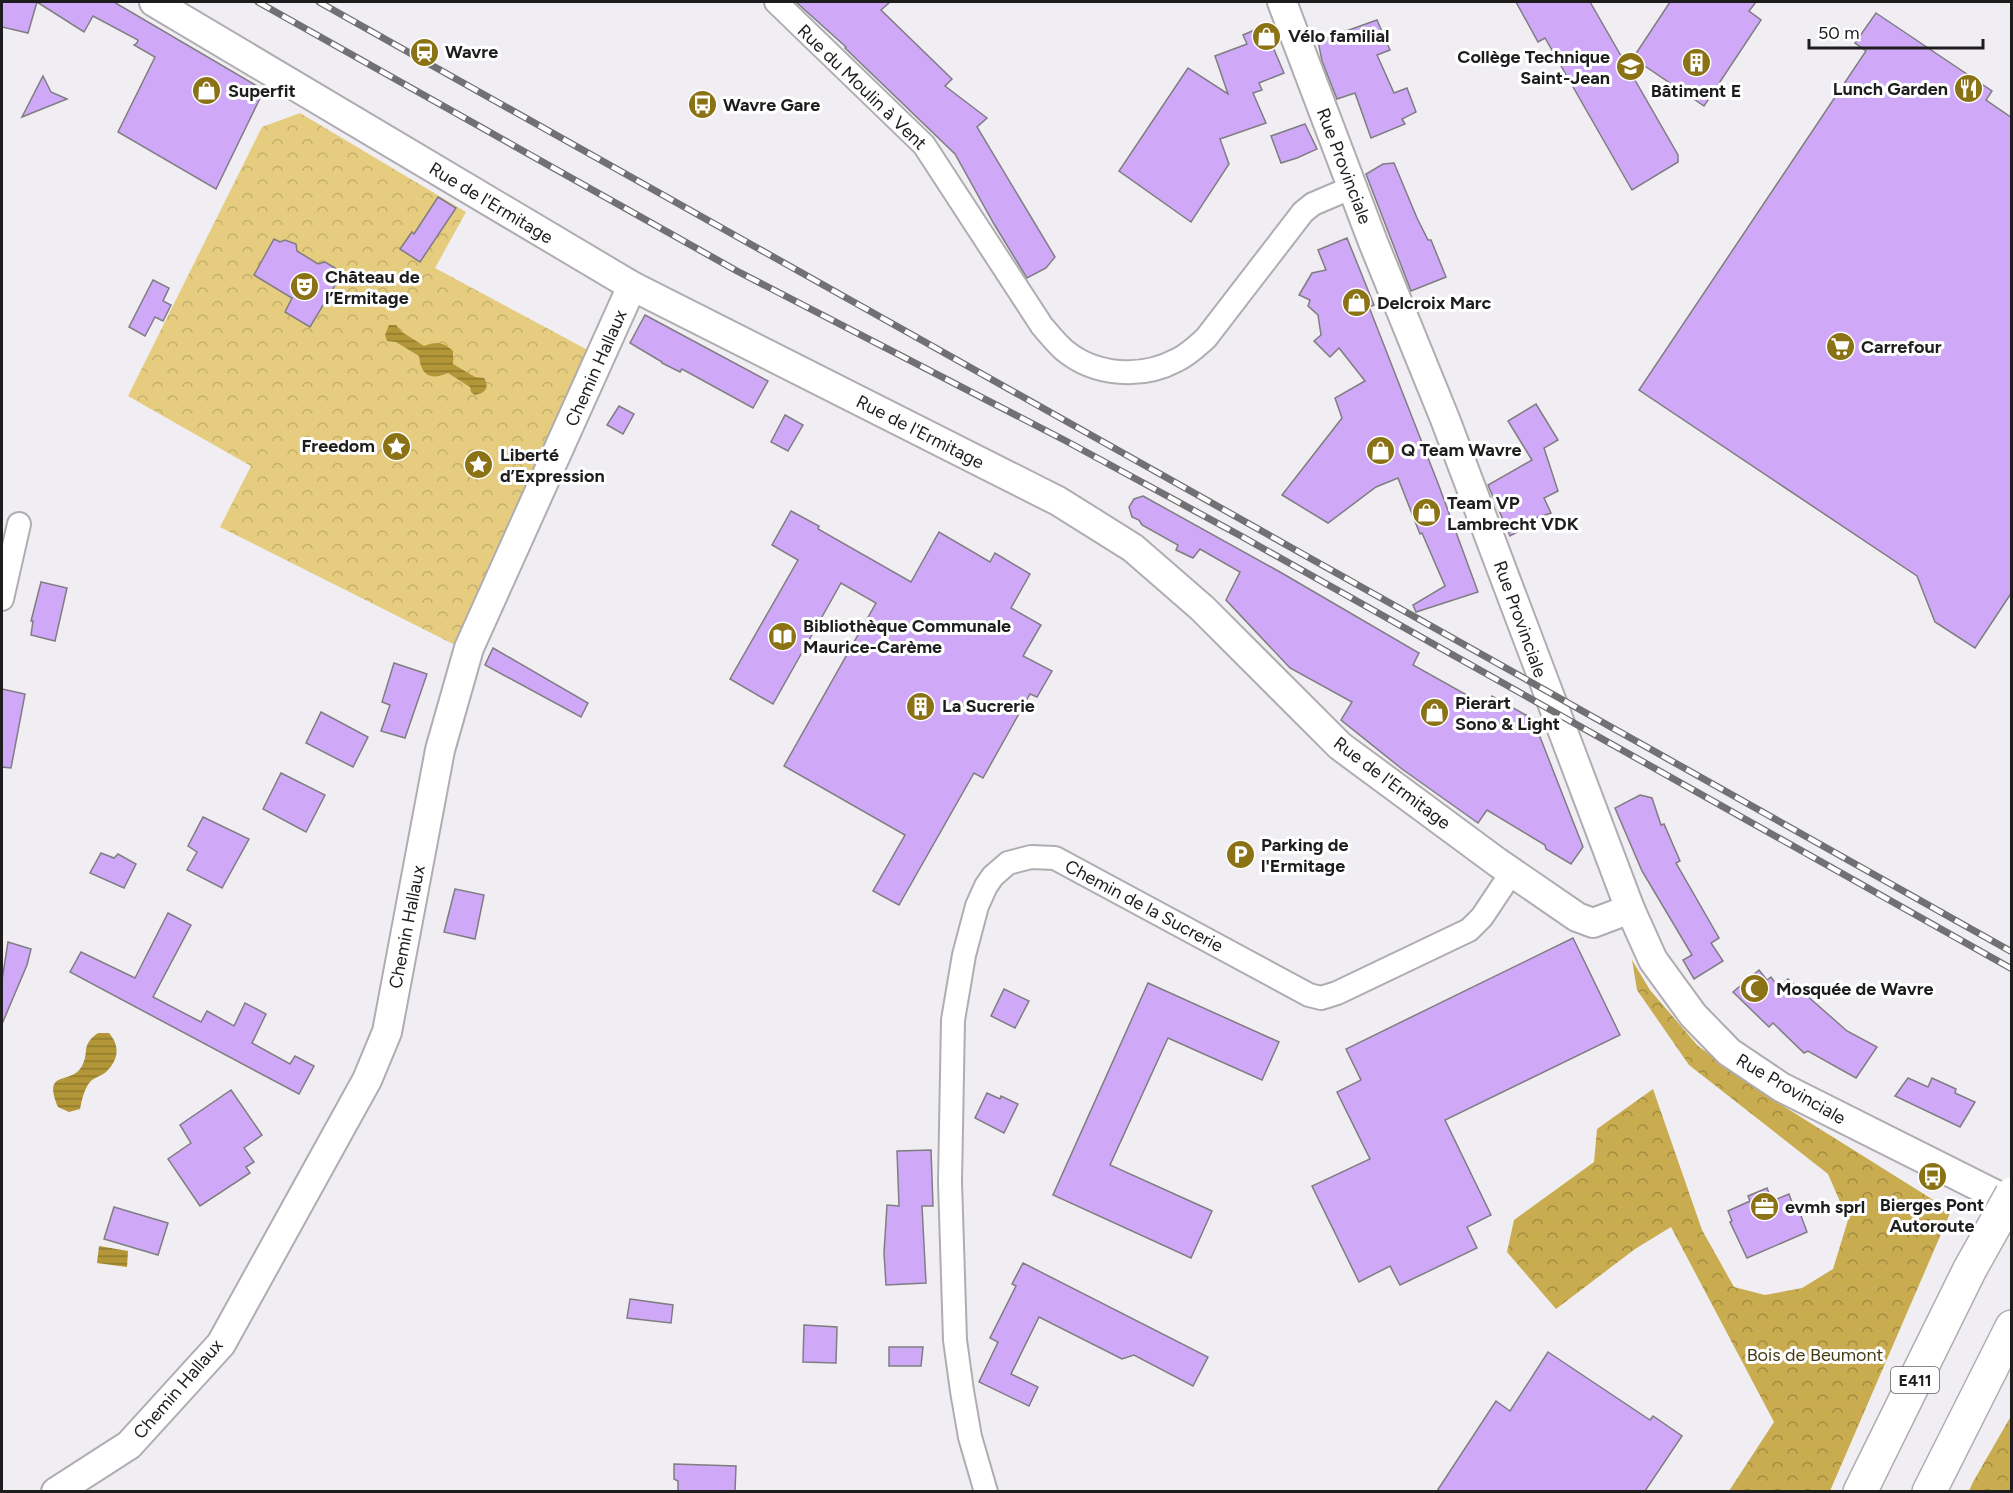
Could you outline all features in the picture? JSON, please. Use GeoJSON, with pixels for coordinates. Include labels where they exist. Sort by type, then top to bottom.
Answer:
{"type":"FeatureCollection","features":[{"type":"Feature","properties":{"kind":"highway","name":"E411"},"geometry":{"type":"LineString","coordinates":[[1860,1491],[1970,1269],[2012,1194]]}},
{"type":"Feature","properties":{"kind":"highway"},"geometry":{"type":"LineString","coordinates":[[1929,1491],[2012,1327]]}},
{"type":"Feature","properties":{"kind":"street","name":"Rue de l'Ermitage"},"geometry":{"type":"LineString","coordinates":[[154,2],[632,286],[1058,501],[1133,548],[1202,608],[1340,746],[1512,872],[1577,917],[1593,922],[1630,909]]}},
{"type":"Feature","properties":{"kind":"street","name":"Rue du Moulin à Vent"},"geometry":{"type":"LineString","coordinates":[[776,2],[924,145],[1042,326],[1064,351],[1084,363],[1101,369],[1121,372],[1151,370],[1172,363],[1192,351],[1206,338],[1304,212],[1313,204],[1353,187]]}},
{"type":"Feature","properties":{"kind":"street","name":"Rue Provinciale"},"geometry":{"type":"LineString","coordinates":[[1282,2],[1373,242],[1445,419],[1630,909],[1653,960],[1693,1015],[1729,1052],[1781,1087],[2012,1203]]}},
{"type":"Feature","properties":{"kind":"street","name":"Chemin Hallaux"},"geometry":{"type":"LineString","coordinates":[[56,1491],[129,1445],[221,1344],[367,1080],[387,1032],[441,750],[469,648],[632,286]]}},
{"type":"Feature","properties":{"kind":"street"},"geometry":{"type":"LineString","coordinates":[[2,598],[19,524]]}},
{"type":"Feature","properties":{"kind":"street","name":"Chemin de la Sucrerie"},"geometry":{"type":"LineString","coordinates":[[986,1491],[970,1437],[955,1340],[950,1182],[951,1049],[955,1003],[964,955],[982,892],[993,876],[1008,863],[1019,859],[1038,856],[1054,858],[1309,995],[1321,998],[1337,993],[1469,930],[1482,917],[1512,872]]}},
{"type":"Feature","properties":{"kind":"green space"},"geometry":{"type":"Polygon","coordinates":[[[300,113],[466,212],[435,268],[597,355],[465,650],[220,527],[251,466],[128,396],[262,127],[300,113]]]}},
{"type":"Feature","properties":{"kind":"green space","name":"Bois de Beumont"},"geometry":{"type":"Polygon","coordinates":[[[1632,960],[1650,990],[1698,1046],[1780,1104],[1951,1211],[1830,1491],[1729,1491],[1774,1422],[1671,1227],[1635,1249],[1556,1309],[1507,1252],[1514,1220],[1594,1162],[1597,1129],[1653,1089],[1702,1230],[1734,1287],[1765,1295],[1802,1288],[1833,1269],[1848,1220],[1828,1174],[1689,1065],[1637,990],[1632,960]]]}},
{"type":"Feature","properties":{"kind":"green space"},"geometry":{"type":"Polygon","coordinates":[[[2011,1416],[2011,1491],[1969,1491],[1973,1482],[2011,1416]]]}},
{"type":"Feature","properties":{"kind":"shaded area"},"geometry":{"type":"Polygon","coordinates":[[[389,325],[396,325],[402,332],[424,346],[440,343],[446,346],[453,351],[453,364],[475,377],[484,378],[487,385],[486,390],[475,395],[471,392],[470,387],[448,373],[428,375],[422,368],[419,356],[396,342],[387,341],[385,335],[389,325]]]}},
{"type":"Feature","properties":{"kind":"shaded area"},"geometry":{"type":"Polygon","coordinates":[[[98,1033],[109,1033],[113,1038],[116,1057],[106,1072],[90,1082],[80,1109],[69,1112],[58,1107],[53,1087],[60,1079],[77,1072],[82,1066],[89,1042],[98,1033]]]}},
{"type":"Feature","properties":{"kind":"shaded area"},"geometry":{"type":"Polygon","coordinates":[[[99,1246],[128,1251],[127,1267],[97,1263],[99,1246]]]}},
{"type":"Feature","properties":{"kind":"building"},"geometry":{"type":"Polygon","coordinates":[[[2,2],[37,2],[28,33],[2,27],[2,2]]]}},
{"type":"Feature","properties":{"kind":"building"},"geometry":{"type":"Polygon","coordinates":[[[37,2],[114,2],[264,90],[216,189],[118,132],[155,57],[134,45],[138,40],[93,16],[84,32],[37,2]]]}},
{"type":"Feature","properties":{"kind":"building"},"geometry":{"type":"Polygon","coordinates":[[[796,2],[890,2],[881,10],[952,79],[945,86],[987,118],[977,127],[1055,257],[1046,268],[1027,278],[955,154],[846,47],[796,2]]]}},
{"type":"Feature","properties":{"kind":"building"},"geometry":{"type":"Polygon","coordinates":[[[1516,2],[1590,2],[1678,155],[1678,162],[1632,190],[1545,38],[1538,42],[1516,2]]]}},
{"type":"Feature","properties":{"kind":"building","name":"Bâtiment E"},"geometry":{"type":"Polygon","coordinates":[[[1670,2],[1756,2],[1749,11],[1761,20],[1704,106],[1633,58],[1670,2]]]}},
{"type":"Feature","properties":{"kind":"building","name":"Carrefour"},"geometry":{"type":"Polygon","coordinates":[[[1876,13],[1992,91],[1986,100],[2012,118],[2012,592],[1975,648],[1935,622],[1917,576],[1639,390],[1866,51],[1855,43],[1876,13]]]}},
{"type":"Feature","properties":{"kind":"building"},"geometry":{"type":"Polygon","coordinates":[[[1377,20],[1390,50],[1377,55],[1394,93],[1407,88],[1416,112],[1402,119],[1405,124],[1371,138],[1355,93],[1337,99],[1322,61],[1318,41],[1377,20]]]}},
{"type":"Feature","properties":{"kind":"building"},"geometry":{"type":"Polygon","coordinates":[[[1264,26],[1284,73],[1259,83],[1262,90],[1253,93],[1266,123],[1220,139],[1229,164],[1191,222],[1119,171],[1188,68],[1228,94],[1215,56],[1247,44],[1243,35],[1264,26]]]}},
{"type":"Feature","properties":{"kind":"building"},"geometry":{"type":"Polygon","coordinates":[[[43,76],[51,92],[67,99],[22,117],[43,76]]]}},
{"type":"Feature","properties":{"kind":"building"},"geometry":{"type":"Polygon","coordinates":[[[1305,124],[1317,149],[1281,163],[1271,136],[1305,124]]]}},
{"type":"Feature","properties":{"kind":"building"},"geometry":{"type":"Polygon","coordinates":[[[1394,163],[1417,218],[1428,240],[1431,240],[1446,277],[1411,291],[1366,174],[1383,164],[1394,163]]]}},
{"type":"Feature","properties":{"kind":"building"},"geometry":{"type":"Polygon","coordinates":[[[438,197],[456,208],[420,262],[400,249],[412,232],[414,234],[438,197]]]}},
{"type":"Feature","properties":{"kind":"building"},"geometry":{"type":"Polygon","coordinates":[[[1347,238],[1374,305],[1369,307],[1478,592],[1416,612],[1413,605],[1445,586],[1422,533],[1420,534],[1398,478],[1376,487],[1328,523],[1282,495],[1342,418],[1335,398],[1365,381],[1339,348],[1330,357],[1314,341],[1321,335],[1318,315],[1308,306],[1310,300],[1299,295],[1312,273],[1326,270],[1318,250],[1347,238]]]}},
{"type":"Feature","properties":{"kind":"building","name":"Château de l’Ermitage"},"geometry":{"type":"Polygon","coordinates":[[[274,239],[296,244],[297,251],[318,264],[325,262],[335,268],[335,273],[340,277],[310,327],[285,312],[292,298],[254,275],[274,239]]]}},
{"type":"Feature","properties":{"kind":"building"},"geometry":{"type":"Polygon","coordinates":[[[153,280],[169,288],[163,301],[171,305],[163,321],[155,317],[145,336],[129,327],[153,280]]]}},
{"type":"Feature","properties":{"kind":"building"},"geometry":{"type":"Polygon","coordinates":[[[645,315],[768,381],[753,408],[682,369],[680,372],[662,363],[630,343],[645,315]]]}},
{"type":"Feature","properties":{"kind":"building"},"geometry":{"type":"Polygon","coordinates":[[[1536,404],[1558,440],[1544,448],[1558,491],[1544,498],[1551,513],[1536,518],[1538,521],[1510,536],[1488,485],[1532,460],[1508,421],[1536,404]]]}},
{"type":"Feature","properties":{"kind":"building"},"geometry":{"type":"Polygon","coordinates":[[[619,406],[634,414],[623,434],[607,425],[619,406]]]}},
{"type":"Feature","properties":{"kind":"building"},"geometry":{"type":"Polygon","coordinates":[[[785,415],[803,425],[788,451],[771,442],[785,415]]]}},
{"type":"Feature","properties":{"kind":"building","name":"Pierart Sono & Light"},"geometry":{"type":"Polygon","coordinates":[[[1143,496],[1419,653],[1413,665],[1488,707],[1492,696],[1533,719],[1583,847],[1571,864],[1546,849],[1545,845],[1487,810],[1478,823],[1402,769],[1341,720],[1352,702],[1290,668],[1226,600],[1240,572],[1200,549],[1193,558],[1176,550],[1178,545],[1142,525],[1139,520],[1132,517],[1129,507],[1134,499],[1143,496]]]}},
{"type":"Feature","properties":{"kind":"building","name":"La Sucrerie"},"geometry":{"type":"Polygon","coordinates":[[[791,511],[911,582],[939,532],[990,562],[995,553],[1030,574],[1011,608],[1041,625],[1023,656],[1052,671],[1037,697],[1030,694],[983,778],[974,773],[899,905],[873,891],[905,835],[784,766],[876,603],[841,583],[773,704],[730,679],[798,560],[772,545],[791,511]]]}},
{"type":"Feature","properties":{"kind":"building"},"geometry":{"type":"Polygon","coordinates":[[[41,582],[67,588],[55,641],[31,635],[33,621],[31,621],[41,582]]]}},
{"type":"Feature","properties":{"kind":"building"},"geometry":{"type":"Polygon","coordinates":[[[493,648],[588,703],[581,717],[485,665],[493,648]]]}},
{"type":"Feature","properties":{"kind":"building"},"geometry":{"type":"Polygon","coordinates":[[[394,663],[427,674],[405,738],[381,731],[390,705],[382,702],[394,663]]]}},
{"type":"Feature","properties":{"kind":"building"},"geometry":{"type":"Polygon","coordinates":[[[2,689],[25,694],[11,768],[2,767],[2,689]]]}},
{"type":"Feature","properties":{"kind":"building"},"geometry":{"type":"Polygon","coordinates":[[[321,712],[368,737],[353,767],[306,743],[321,712]]]}},
{"type":"Feature","properties":{"kind":"building"},"geometry":{"type":"Polygon","coordinates":[[[281,773],[325,795],[306,832],[263,809],[281,773]]]}},
{"type":"Feature","properties":{"kind":"building"},"geometry":{"type":"Polygon","coordinates":[[[1640,795],[1652,798],[1661,825],[1664,824],[1680,861],[1676,863],[1719,938],[1711,943],[1723,961],[1694,979],[1683,960],[1692,955],[1642,871],[1615,808],[1640,795]]]}},
{"type":"Feature","properties":{"kind":"building"},"geometry":{"type":"Polygon","coordinates":[[[203,817],[249,839],[222,888],[187,870],[197,852],[188,846],[203,817]]]}},
{"type":"Feature","properties":{"kind":"building"},"geometry":{"type":"Polygon","coordinates":[[[101,853],[114,858],[118,854],[136,864],[124,888],[90,873],[101,853]]]}},
{"type":"Feature","properties":{"kind":"building"},"geometry":{"type":"Polygon","coordinates":[[[455,889],[484,895],[475,939],[444,932],[455,889]]]}},
{"type":"Feature","properties":{"kind":"building"},"geometry":{"type":"Polygon","coordinates":[[[168,913],[191,925],[153,997],[201,1022],[207,1011],[234,1026],[245,1003],[266,1014],[252,1043],[290,1064],[295,1056],[314,1066],[299,1094],[70,972],[81,952],[135,978],[168,913]]]}},
{"type":"Feature","properties":{"kind":"building"},"geometry":{"type":"Polygon","coordinates":[[[1573,938],[1620,1035],[1445,1120],[1491,1215],[1467,1227],[1477,1248],[1400,1285],[1390,1266],[1359,1282],[1312,1186],[1370,1159],[1337,1092],[1361,1080],[1346,1049],[1573,938]]]}},
{"type":"Feature","properties":{"kind":"building"},"geometry":{"type":"Polygon","coordinates":[[[8,942],[31,949],[27,965],[2,1024],[2,980],[8,942]]]}},
{"type":"Feature","properties":{"kind":"building"},"geometry":{"type":"Polygon","coordinates":[[[1759,970],[1767,980],[1771,977],[1779,988],[1788,979],[1847,1031],[1877,1047],[1856,1078],[1808,1051],[1804,1053],[1773,1023],[1769,1027],[1733,992],[1759,970]]]}},
{"type":"Feature","properties":{"kind":"building"},"geometry":{"type":"Polygon","coordinates":[[[1148,983],[1279,1042],[1262,1080],[1168,1038],[1110,1165],[1212,1211],[1191,1258],[1053,1195],[1148,983]]]}},
{"type":"Feature","properties":{"kind":"building"},"geometry":{"type":"Polygon","coordinates":[[[1004,989],[1029,1001],[1015,1028],[991,1016],[1004,989]]]}},
{"type":"Feature","properties":{"kind":"building"},"geometry":{"type":"Polygon","coordinates":[[[1908,1078],[1928,1087],[1932,1078],[1956,1089],[1955,1093],[1975,1102],[1960,1127],[1895,1096],[1908,1078]]]}},
{"type":"Feature","properties":{"kind":"building"},"geometry":{"type":"Polygon","coordinates":[[[231,1090],[262,1135],[244,1148],[254,1162],[246,1167],[250,1173],[200,1206],[168,1159],[191,1143],[180,1125],[231,1090]]]}},
{"type":"Feature","properties":{"kind":"building"},"geometry":{"type":"Polygon","coordinates":[[[987,1093],[1000,1099],[1001,1096],[1018,1104],[1004,1133],[975,1118],[987,1093]]]}},
{"type":"Feature","properties":{"kind":"building"},"geometry":{"type":"Polygon","coordinates":[[[931,1150],[933,1206],[922,1206],[926,1283],[886,1285],[884,1253],[887,1205],[899,1206],[897,1151],[931,1150]]]}},
{"type":"Feature","properties":{"kind":"building"},"geometry":{"type":"Polygon","coordinates":[[[1767,1188],[1772,1201],[1789,1194],[1795,1211],[1800,1213],[1807,1232],[1747,1258],[1730,1222],[1732,1221],[1728,1211],[1750,1201],[1748,1196],[1767,1188]]]}},
{"type":"Feature","properties":{"kind":"building"},"geometry":{"type":"Polygon","coordinates":[[[114,1207],[168,1223],[158,1255],[104,1239],[114,1207]]]}},
{"type":"Feature","properties":{"kind":"building"},"geometry":{"type":"Polygon","coordinates":[[[1023,1263],[1208,1357],[1193,1386],[1134,1355],[1122,1359],[1039,1317],[1011,1374],[1038,1387],[1029,1406],[979,1382],[998,1342],[990,1338],[1016,1286],[1012,1284],[1023,1263]]]}},
{"type":"Feature","properties":{"kind":"building"},"geometry":{"type":"Polygon","coordinates":[[[630,1299],[673,1305],[671,1323],[627,1318],[630,1299]]]}},
{"type":"Feature","properties":{"kind":"building"},"geometry":{"type":"Polygon","coordinates":[[[804,1325],[837,1327],[836,1363],[803,1362],[804,1325]]]}},
{"type":"Feature","properties":{"kind":"building"},"geometry":{"type":"Polygon","coordinates":[[[889,1347],[923,1347],[921,1366],[889,1366],[889,1347]]]}},
{"type":"Feature","properties":{"kind":"building"},"geometry":{"type":"Polygon","coordinates":[[[1548,1352],[1650,1420],[1653,1416],[1682,1436],[1645,1491],[1437,1491],[1496,1401],[1510,1411],[1548,1352]]]}},
{"type":"Feature","properties":{"kind":"building"},"geometry":{"type":"Polygon","coordinates":[[[674,1464],[736,1466],[735,1491],[678,1491],[678,1481],[674,1479],[674,1464]]]}},
{"type":"Feature","properties":{"kind":"railway"},"geometry":{"type":"LineString","coordinates":[[258,2],[737,271],[1066,441],[1241,536],[2012,969]]}},
{"type":"Feature","properties":{"kind":"railway"},"geometry":{"type":"LineString","coordinates":[[319,2],[2012,952]]}},
{"type":"Feature","properties":{"kind":"place","name":"Vélo familial"},"geometry":{"type":"Point","coordinates":[1267,36]}},
{"type":"Feature","properties":{"kind":"place","name":"Wavre"},"geometry":{"type":"Point","coordinates":[424,52]}},
{"type":"Feature","properties":{"kind":"place","name":"Bâtiment E"},"geometry":{"type":"Point","coordinates":[1696,62]}},
{"type":"Feature","properties":{"kind":"place","name":"Collège Technique Saint-Jean"},"geometry":{"type":"Point","coordinates":[1631,67]}},
{"type":"Feature","properties":{"kind":"place","name":"Lunch Garden"},"geometry":{"type":"Point","coordinates":[1969,89]}},
{"type":"Feature","properties":{"kind":"place","name":"Superfit"},"geometry":{"type":"Point","coordinates":[207,91]}},
{"type":"Feature","properties":{"kind":"place","name":"Wavre Gare"},"geometry":{"type":"Point","coordinates":[702,105]}},
{"type":"Feature","properties":{"kind":"place","name":"Château de l’Ermitage"},"geometry":{"type":"Point","coordinates":[304,287]}},
{"type":"Feature","properties":{"kind":"place","name":"Delcroix Marc"},"geometry":{"type":"Point","coordinates":[1356,303]}},
{"type":"Feature","properties":{"kind":"place","name":"Carrefour"},"geometry":{"type":"Point","coordinates":[1840,347]}},
{"type":"Feature","properties":{"kind":"place","name":"Freedom"},"geometry":{"type":"Point","coordinates":[396,446]}},
{"type":"Feature","properties":{"kind":"place","name":"Q Team Wavre"},"geometry":{"type":"Point","coordinates":[1380,450]}},
{"type":"Feature","properties":{"kind":"place","name":"Liberté d’Expression"},"geometry":{"type":"Point","coordinates":[479,465]}},
{"type":"Feature","properties":{"kind":"place","name":"Team VP Lambrecht VDK"},"geometry":{"type":"Point","coordinates":[1426,513]}},
{"type":"Feature","properties":{"kind":"place","name":"Bibliothèque Communale Maurice-Carème"},"geometry":{"type":"Point","coordinates":[782,636]}},
{"type":"Feature","properties":{"kind":"place","name":"La Sucrerie"},"geometry":{"type":"Point","coordinates":[921,706]}},
{"type":"Feature","properties":{"kind":"place","name":"Pierart Sono & Light"},"geometry":{"type":"Point","coordinates":[1434,713]}},
{"type":"Feature","properties":{"kind":"place","name":"Parking de l'Ermitage"},"geometry":{"type":"Point","coordinates":[1240,855]}},
{"type":"Feature","properties":{"kind":"place","name":"Mosquée de Wavre"},"geometry":{"type":"Point","coordinates":[1755,989]}},
{"type":"Feature","properties":{"kind":"place","name":"Bierges Pont Autoroute"},"geometry":{"type":"Point","coordinates":[1932,1176]}},
{"type":"Feature","properties":{"kind":"place","name":"evmh sprl"},"geometry":{"type":"Point","coordinates":[1764,1207]}}]}
